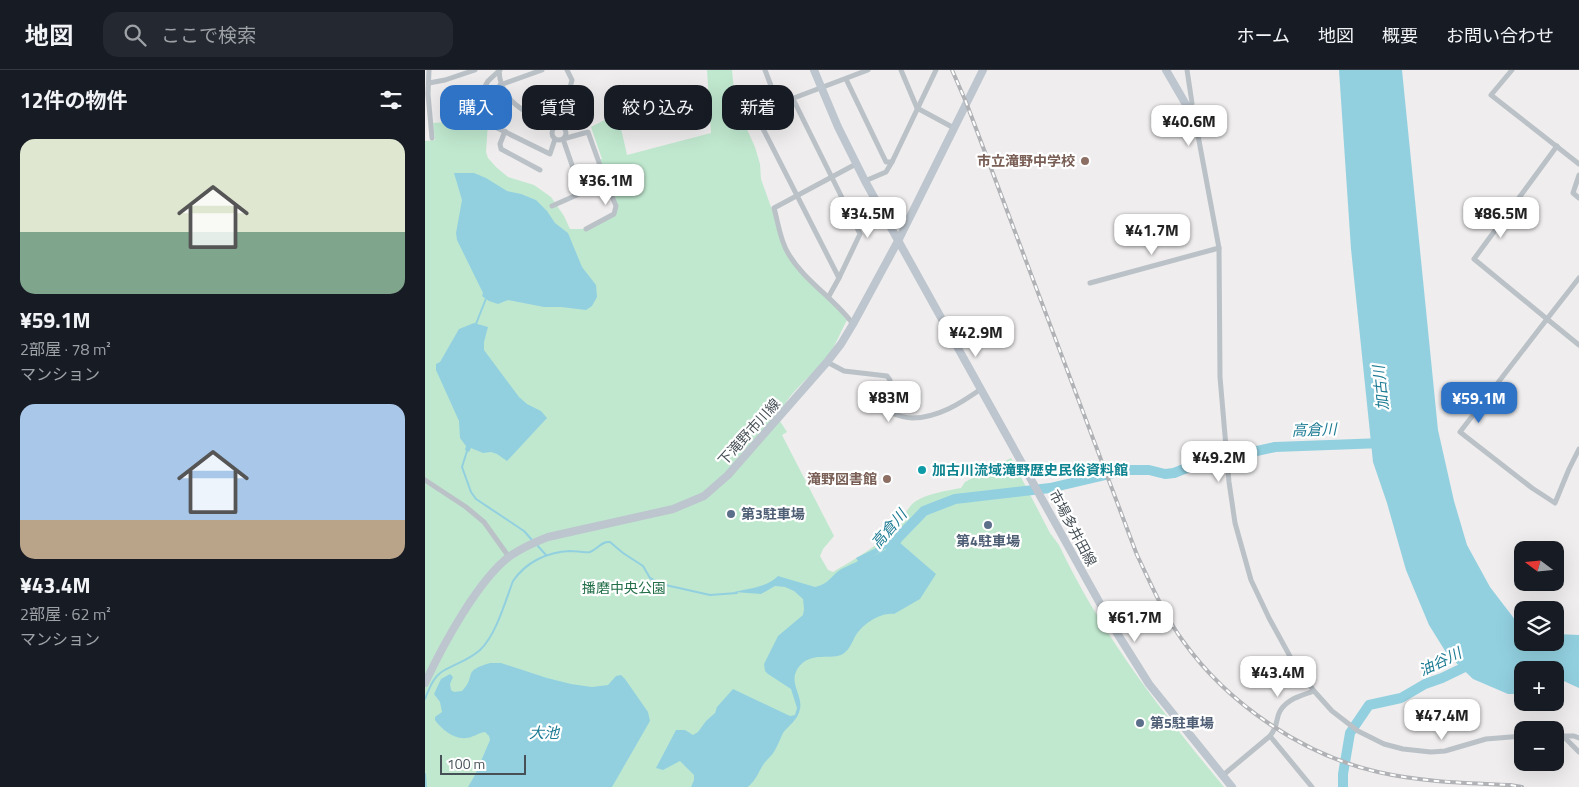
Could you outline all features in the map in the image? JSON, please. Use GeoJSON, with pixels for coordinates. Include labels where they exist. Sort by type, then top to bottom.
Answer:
{"type":"FeatureCollection","features":[{"type":"Feature","properties":{"kind":"main road"},"geometry":{"type":"LineString","coordinates":[[814,70],[856,164],[898,241]]}},
{"type":"Feature","properties":{"kind":"main road","name":"下滝野市川線"},"geometry":{"type":"LineString","coordinates":[[425,683],[472,600],[491,575],[509,557],[530,544],[548,537],[673,509],[704,496],[742,460],[827,362],[853,324],[898,241],[983,70]]}},
{"type":"Feature","properties":{"kind":"main road"},"geometry":{"type":"LineString","coordinates":[[1166,70],[1188,108]]}},
{"type":"Feature","properties":{"kind":"main road","name":"市場多井田線"},"geometry":{"type":"LineString","coordinates":[[898,241],[1129,654],[1149,684],[1232,787]]}},
{"type":"Feature","properties":{"kind":"street"},"geometry":{"type":"LineString","coordinates":[[429,70],[428,94],[432,138]]}},
{"type":"Feature","properties":{"kind":"street"},"geometry":{"type":"LineString","coordinates":[[429,83],[475,70]]}},
{"type":"Feature","properties":{"kind":"street"},"geometry":{"type":"LineString","coordinates":[[499,71],[500,85],[542,70]]}},
{"type":"Feature","properties":{"kind":"street"},"geometry":{"type":"LineString","coordinates":[[567,70],[572,80],[571,85]]}},
{"type":"Feature","properties":{"kind":"street"},"geometry":{"type":"LineString","coordinates":[[765,70],[771,85]]}},
{"type":"Feature","properties":{"kind":"street"},"geometry":{"type":"LineString","coordinates":[[794,99],[822,89],[861,71],[868,70]]}},
{"type":"Feature","properties":{"kind":"street"},"geometry":{"type":"LineString","coordinates":[[901,70],[917,108],[953,128]]}},
{"type":"Feature","properties":{"kind":"street"},"geometry":{"type":"LineString","coordinates":[[865,182],[886,172],[936,70]]}},
{"type":"Feature","properties":{"kind":"street"},"geometry":{"type":"LineString","coordinates":[[1187,70],[1192,103],[1188,108],[1197,130],[1219,248],[1220,377],[1229,482],[1235,523],[1248,571],[1258,595],[1292,660],[1314,691],[1332,711],[1359,731],[1384,744],[1403,749],[1431,752],[1445,751],[1486,739],[1514,737]]}},
{"type":"Feature","properties":{"kind":"street"},"geometry":{"type":"LineString","coordinates":[[1512,70],[1491,95],[1579,164]]}},
{"type":"Feature","properties":{"kind":"street"},"geometry":{"type":"LineString","coordinates":[[499,71],[488,81],[479,97],[491,125],[550,154],[555,139]]}},
{"type":"Feature","properties":{"kind":"street"},"geometry":{"type":"LineString","coordinates":[[846,78],[886,162],[892,162]]}},
{"type":"Feature","properties":{"kind":"street"},"geometry":{"type":"LineString","coordinates":[[794,101],[859,234],[829,296]]}},
{"type":"Feature","properties":{"kind":"street"},"geometry":{"type":"LineString","coordinates":[[552,130],[551,134],[555,139]]}},
{"type":"Feature","properties":{"kind":"street"},"geometry":{"type":"LineString","coordinates":[[565,130],[563,139],[581,191]]}},
{"type":"Feature","properties":{"kind":"street"},"geometry":{"type":"LineString","coordinates":[[764,130],[839,278]]}},
{"type":"Feature","properties":{"kind":"street"},"geometry":{"type":"LineString","coordinates":[[505,131],[500,144],[501,148],[540,170]]}},
{"type":"Feature","properties":{"kind":"street"},"geometry":{"type":"LineString","coordinates":[[555,139],[563,139],[589,132],[606,182],[617,206],[614,214],[586,229]]}},
{"type":"Feature","properties":{"kind":"street"},"geometry":{"type":"LineString","coordinates":[[1557,146],[1474,259],[1579,345]]}},
{"type":"Feature","properties":{"kind":"street"},"geometry":{"type":"LineString","coordinates":[[853,324],[843,310],[807,277],[787,252],[774,208],[856,164]]}},
{"type":"Feature","properties":{"kind":"street"},"geometry":{"type":"LineString","coordinates":[[1579,174],[1573,193],[1579,198]]}},
{"type":"Feature","properties":{"kind":"street"},"geometry":{"type":"LineString","coordinates":[[552,206],[581,191],[606,182]]}},
{"type":"Feature","properties":{"kind":"street"},"geometry":{"type":"LineString","coordinates":[[1090,284],[1219,248]]}},
{"type":"Feature","properties":{"kind":"street"},"geometry":{"type":"LineString","coordinates":[[1579,278],[1460,432],[1532,488],[1555,503],[1579,449]]}},
{"type":"Feature","properties":{"kind":"street"},"geometry":{"type":"LineString","coordinates":[[827,362],[844,371],[887,376],[891,380],[885,411],[911,418],[930,416],[945,410],[981,389]]}},
{"type":"Feature","properties":{"kind":"street"},"geometry":{"type":"LineString","coordinates":[[425,480],[466,507],[483,522],[509,557]]}},
{"type":"Feature","properties":{"kind":"street"},"geometry":{"type":"LineString","coordinates":[[1223,776],[1270,736],[1277,728],[1280,710],[1289,701],[1314,691]]}},
{"type":"Feature","properties":{"kind":"street"},"geometry":{"type":"LineString","coordinates":[[1270,736],[1312,787]]}},
{"type":"Feature","properties":{"kind":"street"},"geometry":{"type":"LineString","coordinates":[[1564,737],[1573,736],[1579,738]]}},
{"type":"Feature","properties":{"kind":"street"},"geometry":{"type":"LineString","coordinates":[[1564,737],[1579,752]]}},
{"type":"Feature","properties":{"kind":"green space","name":"播磨中央公園"},"geometry":{"type":"Polygon","coordinates":[[[707,70],[732,70],[734,85],[722,85],[722,130],[747,130],[760,164],[761,179],[787,252],[847,320],[829,355],[794,392],[782,408],[778,418],[787,432],[782,435],[834,536],[823,549],[820,556],[828,570],[833,572],[882,540],[895,528],[910,506],[916,501],[932,494],[961,488],[965,482],[1011,458],[1050,533],[1059,545],[1113,641],[1178,730],[1224,787],[425,787],[425,141],[435,140],[433,123],[440,122],[440,130],[488,130],[486,152],[488,158],[496,167],[508,177],[534,185],[551,197],[570,229],[586,229],[614,214],[616,206],[599,160],[602,159],[592,130],[594,130],[594,125],[604,120],[604,130],[621,130],[627,155],[711,133],[712,85],[708,85],[707,70]]]}},
{"type":"Feature","properties":{"kind":"water","name":"加古川"},"geometry":{"type":"Polygon","coordinates":[[[1339,70],[1402,70],[1438,430],[1454,501],[1467,545],[1490,587],[1514,618],[1514,651],[1564,651],[1564,634],[1579,635],[1579,688],[1564,681],[1564,661],[1514,661],[1514,694],[1508,694],[1473,679],[1447,654],[1429,625],[1406,570],[1373,462],[1351,249],[1339,70]]]}},
{"type":"Feature","properties":{"kind":"water"},"geometry":{"type":"Polygon","coordinates":[[[454,173],[474,173],[507,191],[536,200],[555,223],[568,233],[582,267],[596,285],[597,297],[592,306],[586,310],[544,307],[508,300],[498,304],[482,296],[483,293],[457,240],[456,233],[462,200],[454,173]]]}},
{"type":"Feature","properties":{"kind":"water"},"geometry":{"type":"Polygon","coordinates":[[[474,323],[488,327],[484,350],[519,397],[527,404],[541,411],[547,418],[507,461],[491,452],[483,453],[471,448],[469,452],[465,450],[466,446],[460,438],[459,421],[436,370],[436,364],[440,362],[459,329],[474,323]]]}},
{"type":"Feature","properties":{"kind":"water"},"geometry":{"type":"Polygon","coordinates":[[[894,534],[900,539],[872,557],[899,542],[936,574],[920,599],[894,614],[878,617],[868,623],[859,631],[843,654],[809,659],[798,668],[795,673],[795,684],[800,699],[799,713],[783,733],[774,752],[748,787],[691,787],[694,775],[680,761],[663,770],[656,768],[676,730],[685,730],[693,735],[698,732],[733,689],[790,716],[795,715],[797,708],[791,689],[768,674],[765,671],[764,664],[778,636],[803,615],[803,599],[794,591],[785,587],[775,586],[761,594],[734,592],[769,583],[778,576],[815,587],[818,586],[858,561],[856,558],[876,548],[894,534]]]}},
{"type":"Feature","properties":{"kind":"water","name":"大池"},"geometry":{"type":"Polygon","coordinates":[[[490,663],[501,663],[547,678],[592,687],[608,685],[616,676],[621,675],[625,679],[648,712],[650,721],[612,787],[468,787],[490,740],[489,736],[485,732],[462,738],[453,736],[441,727],[435,720],[435,717],[442,712],[440,702],[434,694],[441,679],[450,674],[453,677],[450,684],[451,690],[454,692],[462,691],[469,681],[472,671],[490,663]]]}},
{"type":"Feature","properties":{"kind":"waterway"},"geometry":{"type":"LineString","coordinates":[[476,324],[487,296]]}},
{"type":"Feature","properties":{"kind":"waterway","name":"高倉川"},"geometry":{"type":"LineString","coordinates":[[891,548],[924,511],[955,499],[1050,488],[1127,470],[1149,470],[1165,474],[1174,473],[1194,465],[1275,447],[1383,443]]}},
{"type":"Feature","properties":{"kind":"waterway"},"geometry":{"type":"LineString","coordinates":[[467,451],[462,467],[471,492],[476,499],[524,531],[532,540]]}},
{"type":"Feature","properties":{"kind":"waterway"},"geometry":{"type":"LineString","coordinates":[[425,699],[437,676],[448,668],[471,657],[486,644],[499,618],[513,581],[518,574],[531,563],[553,553],[570,551],[590,552],[604,543],[610,542],[643,566],[650,578],[661,584],[710,595],[737,593]]}},
{"type":"Feature","properties":{"kind":"waterway"},"geometry":{"type":"LineString","coordinates":[[537,545],[546,555]]}},
{"type":"Feature","properties":{"kind":"waterway","name":"油谷川"},"geometry":{"type":"LineString","coordinates":[[1343,787],[1343,774],[1350,733],[1369,705],[1401,698],[1425,684],[1473,663]]}},
{"type":"Feature","properties":{"kind":"waterway"},"geometry":{"type":"LineString","coordinates":[[425,774],[426,787]]}},
{"type":"Feature","properties":{"kind":"railway"},"geometry":{"type":"LineString","coordinates":[[952,70],[966,102],[1137,555],[1170,621],[1201,664],[1222,686],[1269,724],[1295,740],[1350,764],[1378,772],[1411,778],[1522,787]]}},
{"type":"Feature","properties":{"kind":"place","name":"市立滝野中学校"},"geometry":{"type":"Point","coordinates":[1085,161]}},
{"type":"Feature","properties":{"kind":"place","name":"加古川流域滝野歴史民俗資料館"},"geometry":{"type":"Point","coordinates":[922,470]}},
{"type":"Feature","properties":{"kind":"place","name":"滝野図書館"},"geometry":{"type":"Point","coordinates":[887,479]}},
{"type":"Feature","properties":{"kind":"place","name":"第3駐車場"},"geometry":{"type":"Point","coordinates":[731,514]}},
{"type":"Feature","properties":{"kind":"place","name":"第4駐車場"},"geometry":{"type":"Point","coordinates":[988,525]}},
{"type":"Feature","properties":{"kind":"place","name":"第5駐車場"},"geometry":{"type":"Point","coordinates":[1140,723]}}]}
